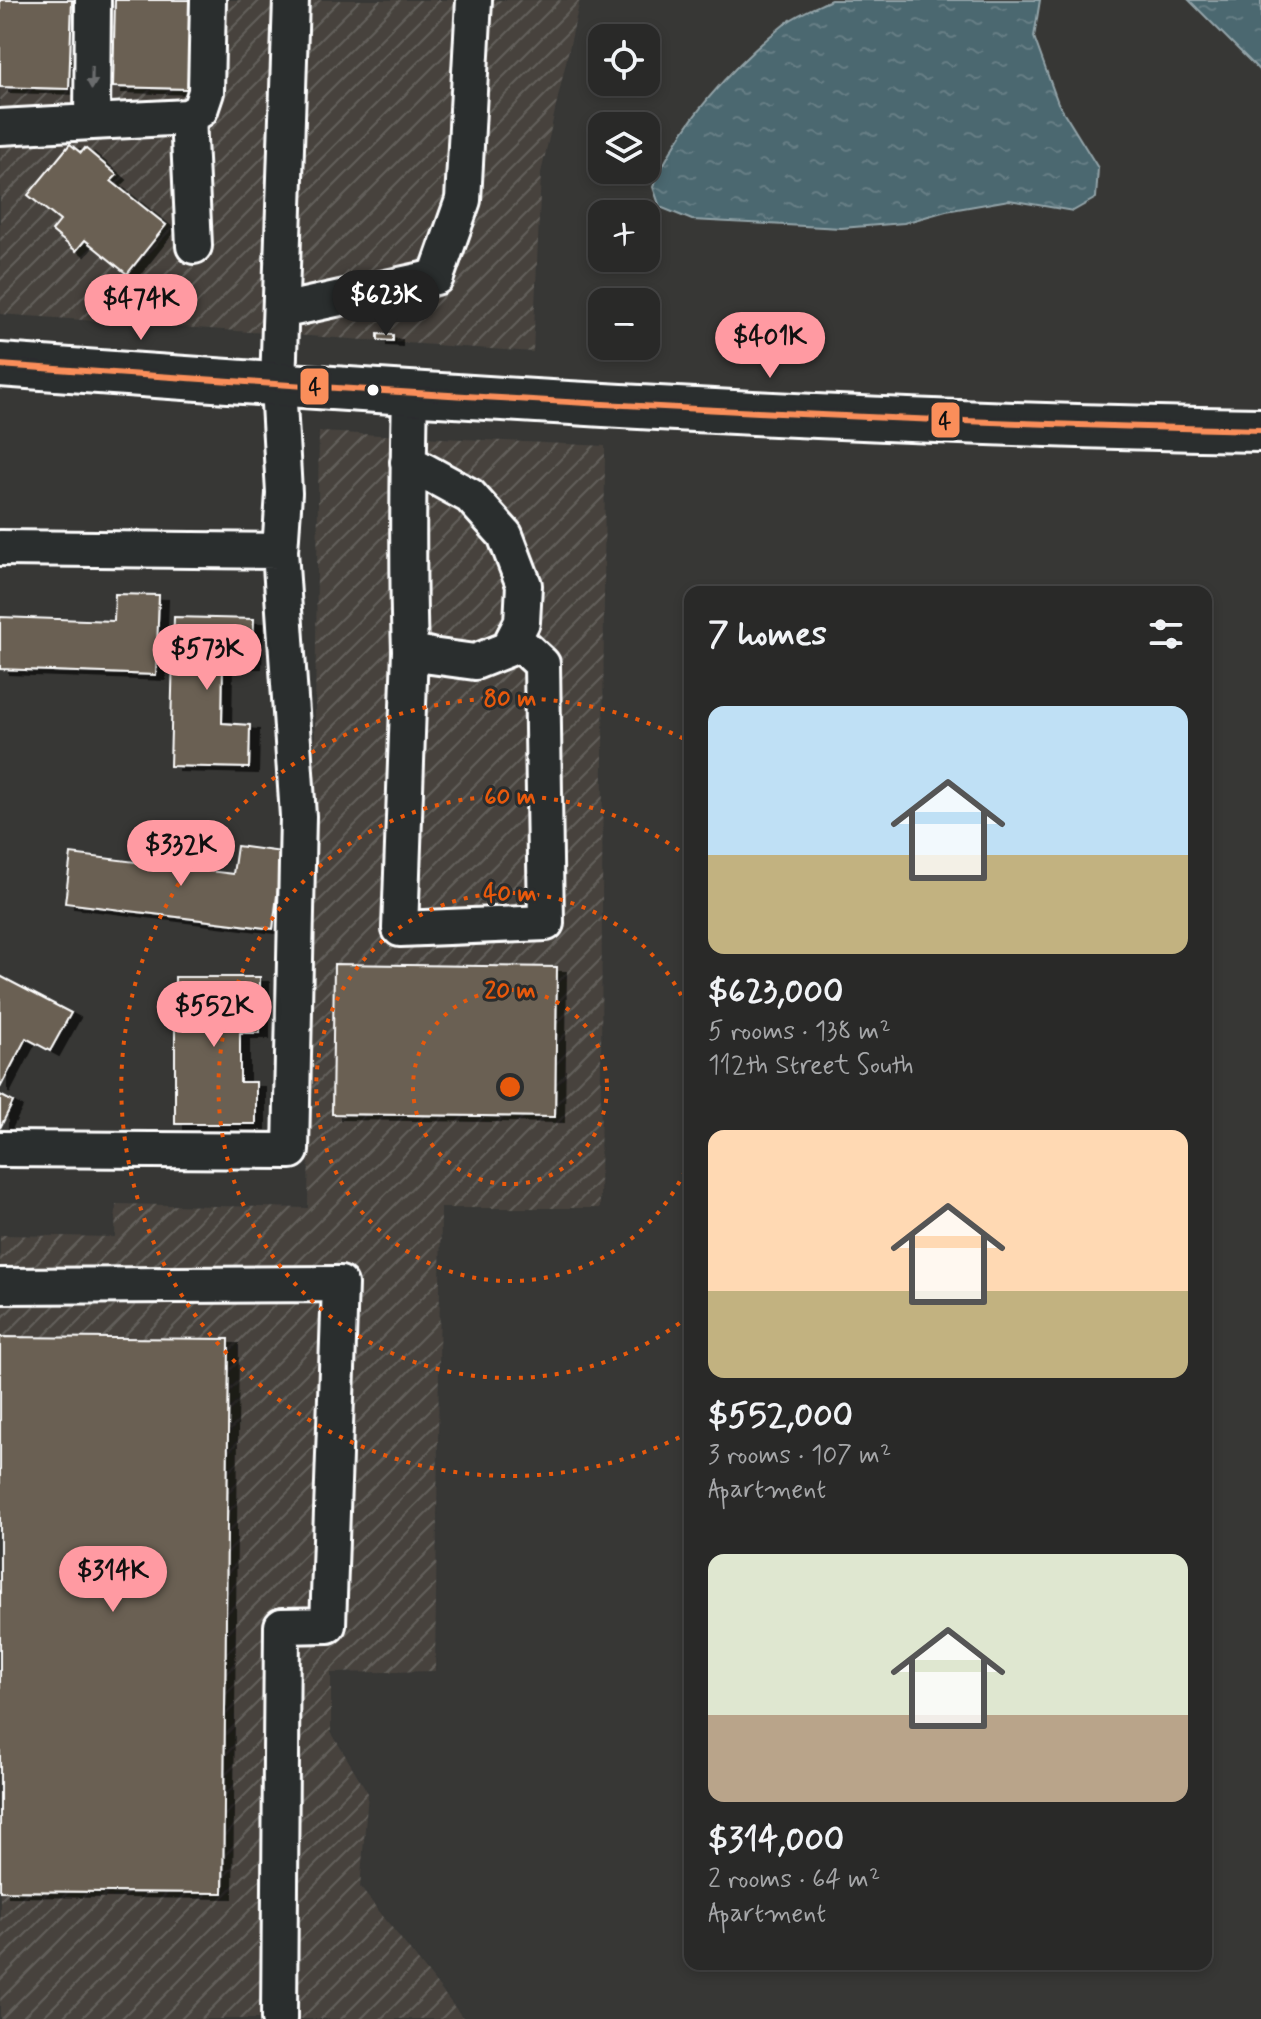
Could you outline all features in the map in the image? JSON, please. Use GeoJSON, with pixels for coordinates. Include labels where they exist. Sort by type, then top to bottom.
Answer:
{"type":"FeatureCollection","features":[{"type":"Feature","properties":{"kind":"main road"},"geometry":{"type":"LineString","coordinates":[[0,365],[278,385],[937,422],[1261,430]]}},
{"type":"Feature","properties":{"kind":"lane"},"geometry":{"type":"LineString","coordinates":[[92,122],[93,0]]}},
{"type":"Feature","properties":{"kind":"lane"},"geometry":{"type":"LineString","coordinates":[[0,127],[188,117],[200,110],[206,92],[208,0]]}},
{"type":"Feature","properties":{"kind":"lane"},"geometry":{"type":"LineString","coordinates":[[0,1149],[291,1151],[298,816],[280,551],[284,493],[278,385],[291,0]]}},
{"type":"Feature","properties":{"kind":"lane"},"geometry":{"type":"LineString","coordinates":[[281,311],[436,277],[463,200],[474,0]]}},
{"type":"Feature","properties":{"kind":"lane"},"geometry":{"type":"LineString","coordinates":[[188,117],[194,246]]}},
{"type":"Feature","properties":{"kind":"lane"},"geometry":{"type":"LineString","coordinates":[[410,393],[407,553],[410,651],[400,929],[546,923],[542,664],[514,638]]}},
{"type":"Feature","properties":{"kind":"lane"},"geometry":{"type":"LineString","coordinates":[[408,462],[470,496],[505,535],[524,585],[522,622],[508,649],[475,662],[410,651]]}},
{"type":"Feature","properties":{"kind":"lane"},"geometry":{"type":"LineString","coordinates":[[0,548],[280,551]]}},
{"type":"Feature","properties":{"kind":"lane"},"geometry":{"type":"LineString","coordinates":[[0,1286],[340,1284],[328,1625],[282,1626],[279,2019]]}},
{"type":"Feature","properties":{"kind":"shaded area"},"geometry":{"type":"Polygon","coordinates":[[[0,0],[580,0],[541,173],[533,352],[0,314],[0,0]]]}},
{"type":"Feature","properties":{"kind":"shaded area"},"geometry":{"type":"Polygon","coordinates":[[[319,432],[605,446],[600,1208],[441,1208],[435,1671],[331,1673],[331,1732],[368,1793],[360,1887],[464,2019],[0,2019],[0,1235],[115,1237],[116,1204],[308,1208],[319,432]]]}},
{"type":"Feature","properties":{"kind":"water"},"geometry":{"type":"Polygon","coordinates":[[[831,0],[1040,0],[1034,37],[1058,103],[1098,168],[1096,198],[1073,211],[1009,200],[946,211],[904,223],[841,228],[692,220],[660,207],[653,187],[660,184],[664,163],[693,118],[746,58],[802,13],[831,0]]]}},
{"type":"Feature","properties":{"kind":"water"},"geometry":{"type":"Polygon","coordinates":[[[1189,0],[1261,0],[1261,72],[1189,0]]]}},
{"type":"Feature","properties":{"kind":"building"},"geometry":{"type":"Polygon","coordinates":[[[0,0],[72,0],[69,89],[0,87],[0,0]]]}},
{"type":"Feature","properties":{"kind":"building"},"geometry":{"type":"Polygon","coordinates":[[[115,0],[192,0],[189,89],[113,87],[115,0]]]}},
{"type":"Feature","properties":{"kind":"building"},"geometry":{"type":"Polygon","coordinates":[[[70,144],[81,153],[85,148],[117,175],[111,181],[166,225],[127,274],[85,240],[76,251],[52,231],[60,221],[28,195],[70,144]]]}},
{"type":"Feature","properties":{"kind":"building"},"geometry":{"type":"Polygon","coordinates":[[[378,334],[393,335],[393,341],[378,340],[378,334]]]}},
{"type":"Feature","properties":{"kind":"building"},"geometry":{"type":"Polygon","coordinates":[[[115,594],[159,595],[156,675],[0,669],[0,617],[114,621],[115,594]]]}},
{"type":"Feature","properties":{"kind":"building"},"geometry":{"type":"Polygon","coordinates":[[[174,617],[254,619],[252,663],[223,663],[222,723],[250,725],[249,768],[170,766],[174,617]]]}},
{"type":"Feature","properties":{"kind":"building"},"geometry":{"type":"Polygon","coordinates":[[[237,846],[282,852],[273,929],[65,903],[71,854],[233,874],[237,846]]]}},
{"type":"Feature","properties":{"kind":"building"},"geometry":{"type":"Polygon","coordinates":[[[334,964],[557,967],[555,1117],[332,1114],[334,964]]]}},
{"type":"Feature","properties":{"kind":"building"},"geometry":{"type":"Polygon","coordinates":[[[0,976],[71,1013],[50,1051],[26,1038],[0,1088],[0,976]]]}},
{"type":"Feature","properties":{"kind":"building"},"geometry":{"type":"Polygon","coordinates":[[[175,977],[260,977],[260,1033],[240,1033],[240,1082],[256,1082],[256,1124],[175,1124],[175,977]]]}},
{"type":"Feature","properties":{"kind":"building"},"geometry":{"type":"Polygon","coordinates":[[[0,1095],[13,1102],[0,1128],[0,1095]]]}},
{"type":"Feature","properties":{"kind":"building"},"geometry":{"type":"Polygon","coordinates":[[[0,1337],[229,1339],[223,1893],[0,1891],[0,1337]]]}},
{"type":"Feature","properties":{"kind":"transit line","name":"4"},"geometry":{"type":"LineString","coordinates":[[0,365],[630,405],[945,420],[1261,430]]}}]}
